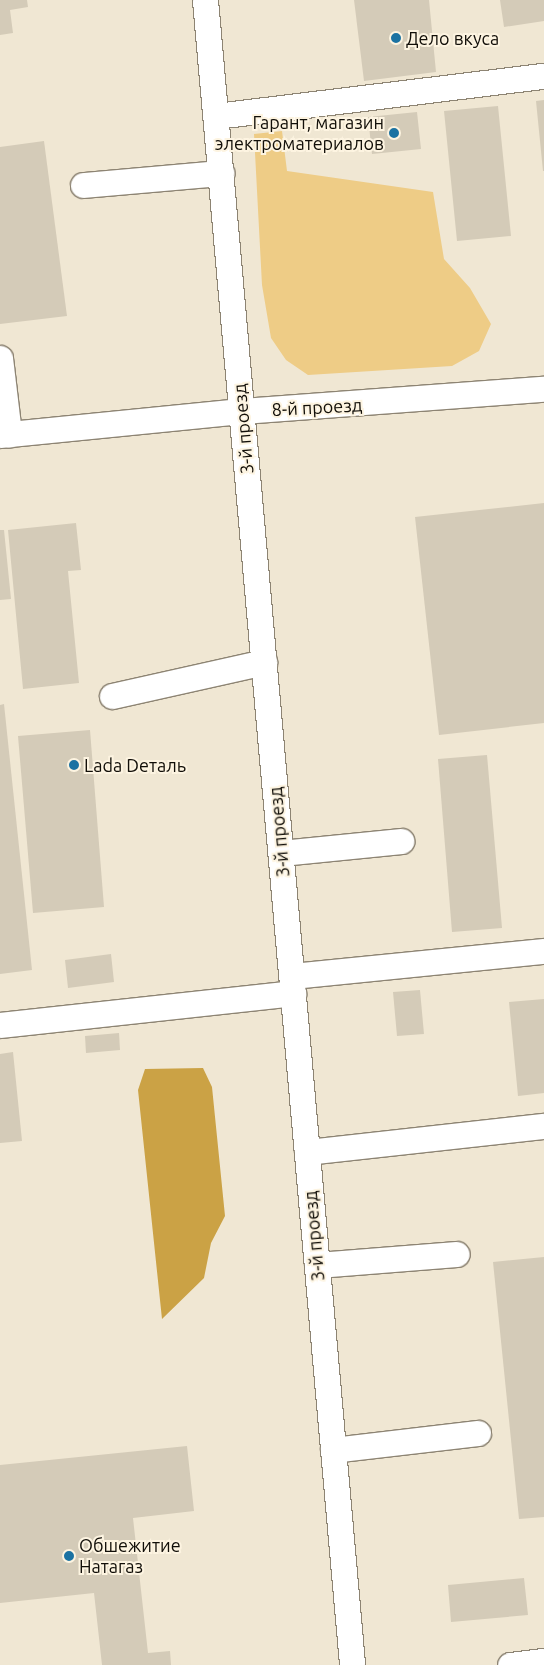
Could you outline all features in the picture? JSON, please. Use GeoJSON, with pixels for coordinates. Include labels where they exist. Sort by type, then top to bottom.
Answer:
{"type":"FeatureCollection","features":[{"type":"Feature","properties":{"kind":"street","name":"3-й проезд"},"geometry":{"type":"LineString","coordinates":[[205,0],[352,1665]]}},
{"type":"Feature","properties":{"kind":"street"},"geometry":{"type":"LineString","coordinates":[[216,116],[544,76]]}},
{"type":"Feature","properties":{"kind":"street"},"geometry":{"type":"LineString","coordinates":[[83,185],[221,173]]}},
{"type":"Feature","properties":{"kind":"street"},"geometry":{"type":"LineString","coordinates":[[0,358],[5,435]]}},
{"type":"Feature","properties":{"kind":"street","name":"8-й проезд"},"geometry":{"type":"LineString","coordinates":[[5,435],[241,411],[544,389]]}},
{"type":"Feature","properties":{"kind":"street"},"geometry":{"type":"LineString","coordinates":[[112,696],[264,662]]}},
{"type":"Feature","properties":{"kind":"street"},"geometry":{"type":"LineString","coordinates":[[281,853],[402,841]]}},
{"type":"Feature","properties":{"kind":"street"},"geometry":{"type":"LineString","coordinates":[[0,1025],[544,951]]}},
{"type":"Feature","properties":{"kind":"street"},"geometry":{"type":"LineString","coordinates":[[307,1152],[544,1126]]}},
{"type":"Feature","properties":{"kind":"street"},"geometry":{"type":"LineString","coordinates":[[317,1265],[457,1254]]}},
{"type":"Feature","properties":{"kind":"street"},"geometry":{"type":"LineString","coordinates":[[333,1450],[478,1433]]}},
{"type":"Feature","properties":{"kind":"street"},"geometry":{"type":"LineString","coordinates":[[510,1665],[544,1661]]}},
{"type":"Feature","properties":{"kind":"shaded area"},"geometry":{"type":"Polygon","coordinates":[[[282,131],[287,171],[433,192],[444,259],[470,288],[491,324],[479,351],[452,366],[308,375],[286,360],[271,338],[262,285],[254,134],[282,131]]]}},
{"type":"Feature","properties":{"kind":"shaded area"},"geometry":{"type":"Polygon","coordinates":[[[203,1068],[212,1087],[225,1216],[211,1243],[204,1278],[162,1319],[138,1090],[145,1069],[203,1068]]]}},
{"type":"Feature","properties":{"kind":"building"},"geometry":{"type":"Polygon","coordinates":[[[0,0],[27,0],[28,7],[10,10],[13,33],[0,35],[0,0]]]}},
{"type":"Feature","properties":{"kind":"building","name":"Дело вкуса"},"geometry":{"type":"Polygon","coordinates":[[[354,0],[429,0],[436,72],[364,81],[354,0]]]}},
{"type":"Feature","properties":{"kind":"building"},"geometry":{"type":"Polygon","coordinates":[[[500,0],[544,0],[544,21],[504,27],[500,0]]]}},
{"type":"Feature","properties":{"kind":"building"},"geometry":{"type":"Polygon","coordinates":[[[544,100],[544,171],[543,171],[536,101],[544,100]]]}},
{"type":"Feature","properties":{"kind":"building"},"geometry":{"type":"Polygon","coordinates":[[[498,106],[511,236],[457,241],[444,111],[498,106]]]}},
{"type":"Feature","properties":{"kind":"building","name":"Гарант, магазин электроматериалов"},"geometry":{"type":"Polygon","coordinates":[[[417,112],[421,149],[372,154],[368,117],[417,112]]]}},
{"type":"Feature","properties":{"kind":"building"},"geometry":{"type":"Polygon","coordinates":[[[44,141],[67,316],[0,324],[0,147],[44,141]]]}},
{"type":"Feature","properties":{"kind":"building"},"geometry":{"type":"Polygon","coordinates":[[[544,503],[544,723],[439,735],[415,517],[544,503]]]}},
{"type":"Feature","properties":{"kind":"building"},"geometry":{"type":"Polygon","coordinates":[[[76,523],[81,570],[68,571],[79,683],[23,689],[8,530],[76,523]]]}},
{"type":"Feature","properties":{"kind":"building"},"geometry":{"type":"Polygon","coordinates":[[[0,530],[4,530],[11,599],[0,600],[0,530]]]}},
{"type":"Feature","properties":{"kind":"building"},"geometry":{"type":"Polygon","coordinates":[[[4,704],[32,970],[0,974],[0,705],[4,704]]]}},
{"type":"Feature","properties":{"kind":"building"},"geometry":{"type":"Polygon","coordinates":[[[90,730],[104,907],[33,913],[18,736],[90,730]]]}},
{"type":"Feature","properties":{"kind":"building"},"geometry":{"type":"Polygon","coordinates":[[[487,755],[502,928],[452,932],[438,759],[487,755]]]}},
{"type":"Feature","properties":{"kind":"building"},"geometry":{"type":"Polygon","coordinates":[[[111,954],[114,982],[68,988],[65,960],[111,954]]]}},
{"type":"Feature","properties":{"kind":"building"},"geometry":{"type":"Polygon","coordinates":[[[420,990],[424,1034],[397,1036],[393,992],[420,990]]]}},
{"type":"Feature","properties":{"kind":"building"},"geometry":{"type":"Polygon","coordinates":[[[544,999],[544,1093],[518,1096],[509,1002],[544,999]]]}},
{"type":"Feature","properties":{"kind":"building"},"geometry":{"type":"Polygon","coordinates":[[[119,1033],[120,1050],[86,1053],[85,1036],[119,1033]]]}},
{"type":"Feature","properties":{"kind":"building"},"geometry":{"type":"Polygon","coordinates":[[[13,1052],[22,1141],[0,1143],[0,1054],[13,1052]]]}},
{"type":"Feature","properties":{"kind":"building"},"geometry":{"type":"Polygon","coordinates":[[[544,1257],[544,1517],[519,1519],[493,1262],[544,1257]]]}},
{"type":"Feature","properties":{"kind":"building","name":"Обшежитие Натагаз"},"geometry":{"type":"Polygon","coordinates":[[[187,1446],[194,1511],[133,1518],[148,1653],[170,1651],[171,1665],[102,1665],[94,1593],[0,1603],[0,1465],[187,1446]]]}},
{"type":"Feature","properties":{"kind":"building"},"geometry":{"type":"Polygon","coordinates":[[[524,1578],[528,1615],[451,1622],[448,1585],[524,1578]]]}},
{"type":"Feature","properties":{"kind":"place","name":"Дело вкуса"},"geometry":{"type":"Point","coordinates":[396,38]}},
{"type":"Feature","properties":{"kind":"place","name":"Гарант, магазин электроматериалов"},"geometry":{"type":"Point","coordinates":[394,133]}},
{"type":"Feature","properties":{"kind":"place","name":"Lada Dеталь"},"geometry":{"type":"Point","coordinates":[74,765]}},
{"type":"Feature","properties":{"kind":"place","name":"Обшежитие Натагаз"},"geometry":{"type":"Point","coordinates":[69,1556]}}]}
